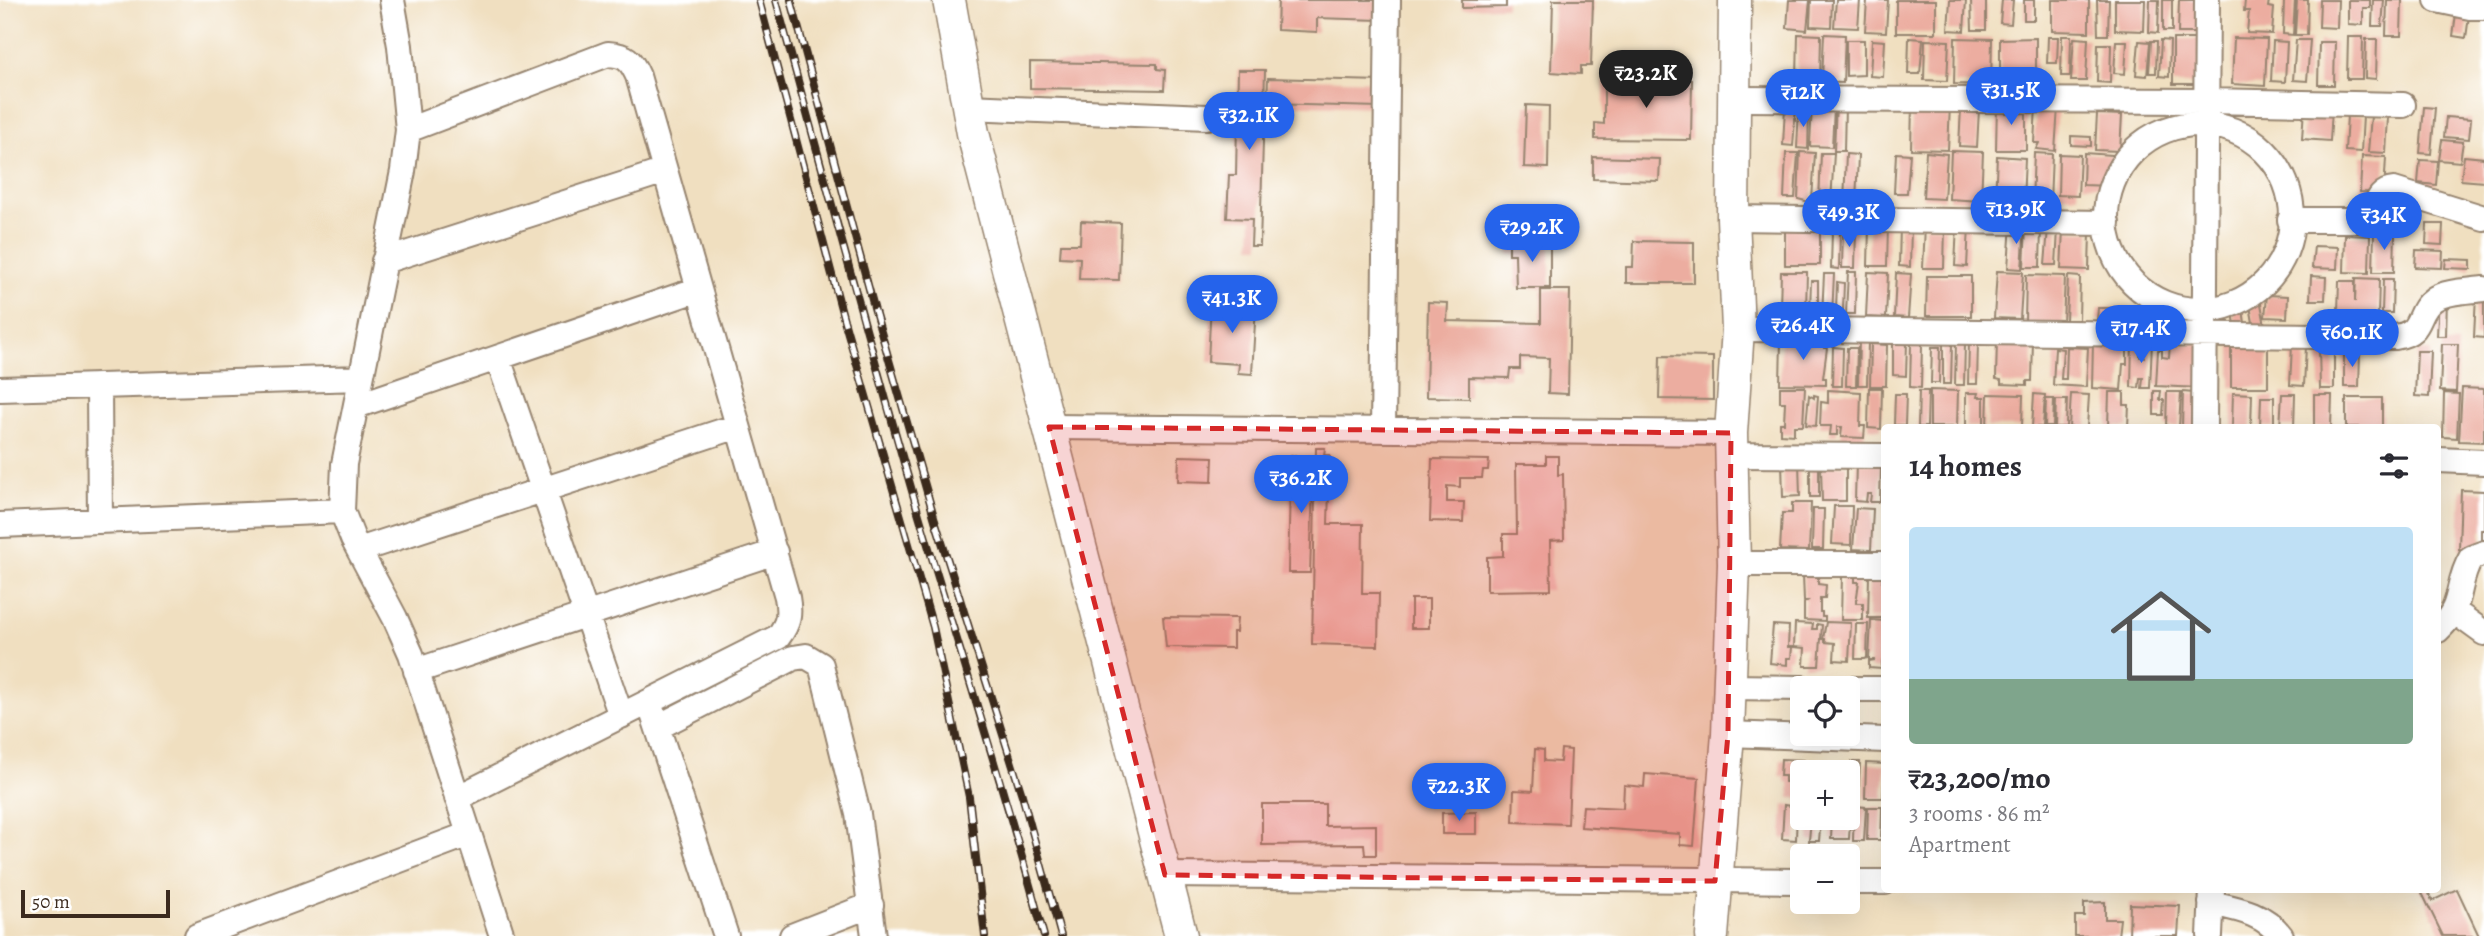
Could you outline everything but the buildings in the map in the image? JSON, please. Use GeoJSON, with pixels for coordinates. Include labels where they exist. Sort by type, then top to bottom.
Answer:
{"type":"FeatureCollection","features":[{"type":"Feature","properties":{"kind":"main road"},"geometry":{"type":"LineString","coordinates":[[949,0],[973,132],[1181,936]]}},
{"type":"Feature","properties":{"kind":"main road"},"geometry":{"type":"LineString","coordinates":[[1712,936],[1728,734],[1734,564],[1731,444],[1738,329],[1733,218],[1735,0]]}},
{"type":"Feature","properties":{"kind":"street"},"geometry":{"type":"LineString","coordinates":[[392,0],[400,46],[408,130],[403,171],[344,464],[342,511],[395,618],[416,671],[502,936]]}},
{"type":"Feature","properties":{"kind":"street"},"geometry":{"type":"LineString","coordinates":[[1383,430],[1388,0]]}},
{"type":"Feature","properties":{"kind":"street"},"geometry":{"type":"LineString","coordinates":[[2204,424],[2207,0]]}},
{"type":"Feature","properties":{"kind":"street"},"geometry":{"type":"LineString","coordinates":[[2437,0],[2470,7],[2484,6]]}},
{"type":"Feature","properties":{"kind":"street"},"geometry":{"type":"LineString","coordinates":[[408,130],[608,54],[623,55],[632,62],[666,171],[775,552],[790,614],[787,626],[778,637],[457,798]]}},
{"type":"Feature","properties":{"kind":"street"},"geometry":{"type":"LineString","coordinates":[[1734,99],[2206,112],[2403,106]]}},
{"type":"Feature","properties":{"kind":"street"},"geometry":{"type":"LineString","coordinates":[[969,107],[1207,117]]}},
{"type":"Feature","properties":{"kind":"street"},"geometry":{"type":"LineString","coordinates":[[2205,322],[2244,299],[2273,275],[2289,241],[2291,205],[2281,172],[2256,143],[2206,112]]}},
{"type":"Feature","properties":{"kind":"street"},"geometry":{"type":"LineString","coordinates":[[2205,322],[2141,292],[2116,260],[2106,223],[2109,193],[2125,160],[2148,138],[2187,124],[2206,112]]}},
{"type":"Feature","properties":{"kind":"street"},"geometry":{"type":"LineString","coordinates":[[384,261],[666,171]]}},
{"type":"Feature","properties":{"kind":"street"},"geometry":{"type":"LineString","coordinates":[[2290,220],[2361,220],[2370,217],[2379,196],[2386,190],[2394,190],[2484,218]]}},
{"type":"Feature","properties":{"kind":"street"},"geometry":{"type":"LineString","coordinates":[[1733,218],[2106,223]]}},
{"type":"Feature","properties":{"kind":"street"},"geometry":{"type":"LineString","coordinates":[[356,406],[699,289]]}},
{"type":"Feature","properties":{"kind":"street"},"geometry":{"type":"LineString","coordinates":[[1738,329],[2205,322],[2395,337],[2415,330],[2432,300],[2443,295],[2484,289]]}},
{"type":"Feature","properties":{"kind":"street"},"geometry":{"type":"LineString","coordinates":[[498,358],[621,716]]}},
{"type":"Feature","properties":{"kind":"street"},"geometry":{"type":"LineString","coordinates":[[0,389],[361,378]]}},
{"type":"Feature","properties":{"kind":"street"},"geometry":{"type":"LineString","coordinates":[[99,387],[100,521]]}},
{"type":"Feature","properties":{"kind":"street"},"geometry":{"type":"LineString","coordinates":[[359,550],[738,426]]}},
{"type":"Feature","properties":{"kind":"street"},"geometry":{"type":"LineString","coordinates":[[1049,427],[1383,430],[1731,444],[1881,456]]}},
{"type":"Feature","properties":{"kind":"street"},"geometry":{"type":"LineString","coordinates":[[2441,460],[2484,462]]}},
{"type":"Feature","properties":{"kind":"street"},"geometry":{"type":"LineString","coordinates":[[0,525],[342,511]]}},
{"type":"Feature","properties":{"kind":"street"},"geometry":{"type":"LineString","coordinates":[[416,671],[775,552]]}},
{"type":"Feature","properties":{"kind":"street"},"geometry":{"type":"LineString","coordinates":[[2441,627],[2455,612],[2464,569],[2471,558],[2484,553]]}},
{"type":"Feature","properties":{"kind":"street"},"geometry":{"type":"LineString","coordinates":[[1734,564],[1881,564]]}},
{"type":"Feature","properties":{"kind":"street"},"geometry":{"type":"LineString","coordinates":[[2455,612],[2484,633]]}},
{"type":"Feature","properties":{"kind":"street"},"geometry":{"type":"LineString","coordinates":[[658,727],[793,658],[806,656],[821,665],[858,814],[874,936]]}},
{"type":"Feature","properties":{"kind":"street"},"geometry":{"type":"LineString","coordinates":[[1728,687],[1790,688]]}},
{"type":"Feature","properties":{"kind":"street"},"geometry":{"type":"LineString","coordinates":[[1860,689],[1881,689]]}},
{"type":"Feature","properties":{"kind":"street"},"geometry":{"type":"LineString","coordinates":[[649,702],[726,936]]}},
{"type":"Feature","properties":{"kind":"street"},"geometry":{"type":"LineString","coordinates":[[1728,734],[1881,740]]}},
{"type":"Feature","properties":{"kind":"street"},"geometry":{"type":"LineString","coordinates":[[197,936],[469,834]]}},
{"type":"Feature","properties":{"kind":"street"},"geometry":{"type":"LineString","coordinates":[[1165,875],[1790,881]]}},
{"type":"Feature","properties":{"kind":"street"},"geometry":{"type":"LineString","coordinates":[[1860,882],[1881,882]]}},
{"type":"Feature","properties":{"kind":"street"},"geometry":{"type":"LineString","coordinates":[[2210,936],[2211,896],[2249,911],[2266,921],[2281,936]]}},
{"type":"Feature","properties":{"kind":"street"},"geometry":{"type":"LineString","coordinates":[[792,936],[872,905]]}},
{"type":"Feature","properties":{"kind":"highlighted area"},"geometry":{"type":"Polygon","coordinates":[[[1049,427],[1731,433],[1728,734],[1715,881],[1165,875],[1049,427]]]}},
{"type":"Feature","properties":{"kind":"railway"},"geometry":{"type":"LineString","coordinates":[[759,0],[844,320],[933,627],[969,797],[985,936]]}},
{"type":"Feature","properties":{"kind":"railway"},"geometry":{"type":"LineString","coordinates":[[776,0],[900,451],[1044,936]]}},
{"type":"Feature","properties":{"kind":"railway"},"geometry":{"type":"LineString","coordinates":[[791,0],[935,520],[1022,795],[1061,936]]}}]}
